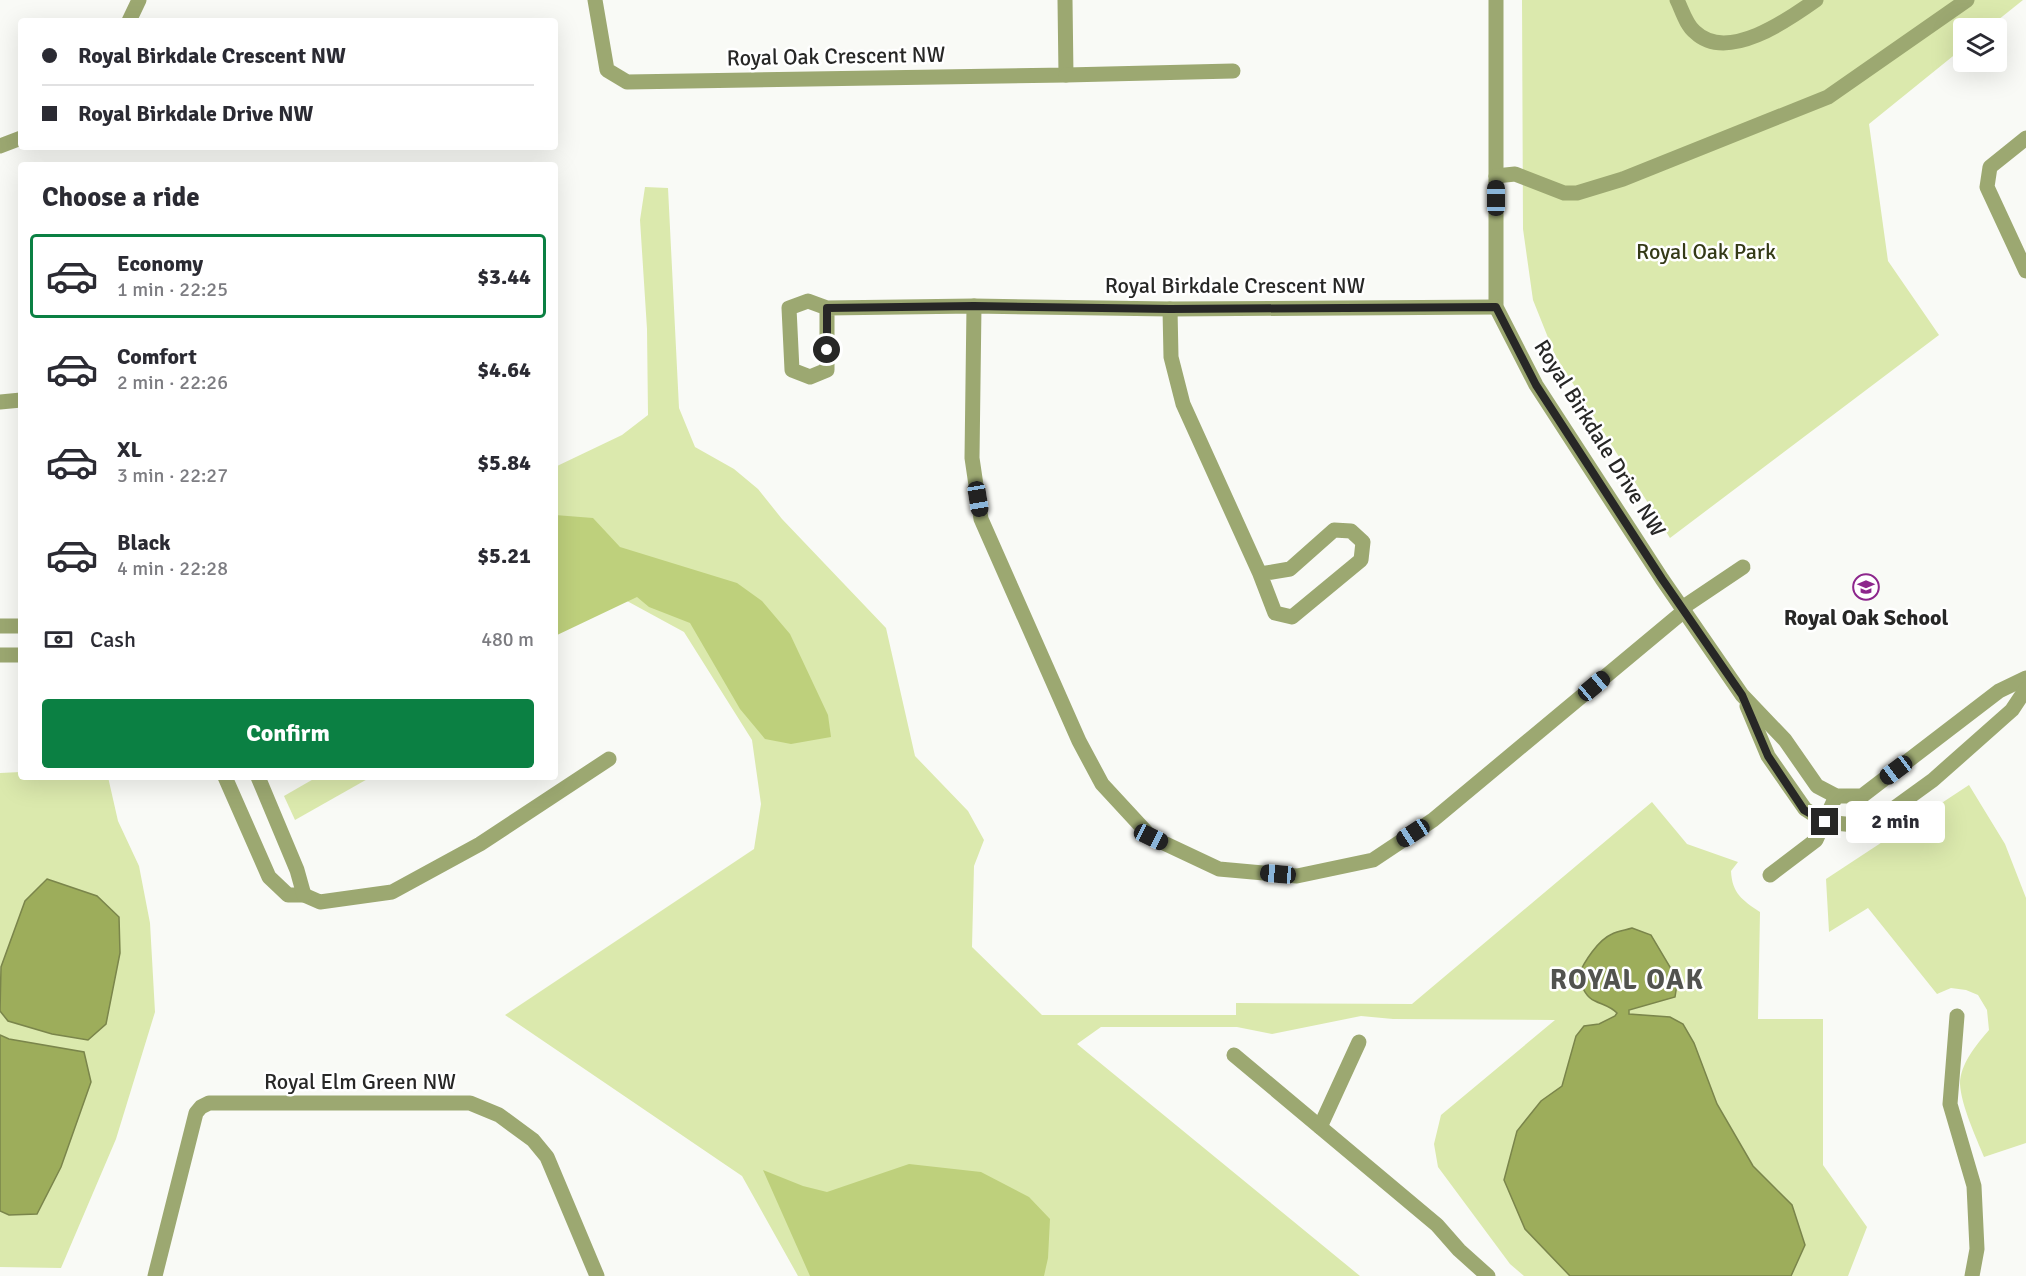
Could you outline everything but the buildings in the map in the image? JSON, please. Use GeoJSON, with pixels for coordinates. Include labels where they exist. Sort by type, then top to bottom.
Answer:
{"type":"FeatureCollection","features":[{"type":"Feature","properties":{"kind":"street"},"geometry":{"type":"LineString","coordinates":[[130,18],[139,0]]}},
{"type":"Feature","properties":{"kind":"street","name":"Royal Oak Crescent NW"},"geometry":{"type":"LineString","coordinates":[[595,0],[607,70],[627,82],[1233,71]]}},
{"type":"Feature","properties":{"kind":"street"},"geometry":{"type":"LineString","coordinates":[[1065,0],[1066,75]]}},
{"type":"Feature","properties":{"kind":"street","name":"Royal Birkdale Drive NW"},"geometry":{"type":"LineString","coordinates":[[1496,0],[1496,307],[1536,385],[1742,695],[1785,740],[1817,786],[1836,796]]}},
{"type":"Feature","properties":{"kind":"street"},"geometry":{"type":"LineString","coordinates":[[1677,0],[1694,32],[1706,40],[1724,44],[1750,38],[1783,22],[1816,0]]}},
{"type":"Feature","properties":{"kind":"street"},"geometry":{"type":"LineString","coordinates":[[1496,176],[1515,174],[1564,193],[1577,193],[1623,179],[1828,97],[1967,0]]}},
{"type":"Feature","properties":{"kind":"street"},"geometry":{"type":"LineString","coordinates":[[2026,138],[1990,167],[1987,187],[2026,271]]}},
{"type":"Feature","properties":{"kind":"street"},"geometry":{"type":"LineString","coordinates":[[0,146],[18,139]]}},
{"type":"Feature","properties":{"kind":"street","name":"Royal Birkdale Crescent NW"},"geometry":{"type":"LineString","coordinates":[[827,308],[827,370],[810,377],[792,370],[789,308],[808,301],[827,308],[1496,307]]}},
{"type":"Feature","properties":{"kind":"street"},"geometry":{"type":"LineString","coordinates":[[974,306],[972,458],[981,519],[1078,741],[1102,784],[1151,837],[1219,869],[1298,876],[1373,860],[1433,820],[1683,609],[1743,567]]}},
{"type":"Feature","properties":{"kind":"street"},"geometry":{"type":"LineString","coordinates":[[1170,309],[1171,357],[1183,404],[1227,506],[1260,574],[1275,613],[1292,616],[1361,560],[1363,542],[1351,531],[1334,530],[1290,570],[1260,574]]}},
{"type":"Feature","properties":{"kind":"street"},"geometry":{"type":"LineString","coordinates":[[0,402],[18,400]]}},
{"type":"Feature","properties":{"kind":"street"},"geometry":{"type":"LineString","coordinates":[[0,626],[18,626]]}},
{"type":"Feature","properties":{"kind":"street"},"geometry":{"type":"LineString","coordinates":[[0,655],[18,655]]}},
{"type":"Feature","properties":{"kind":"street"},"geometry":{"type":"LineString","coordinates":[[1770,875],[1816,840],[1836,796],[1862,796],[1999,691],[2026,678]]}},
{"type":"Feature","properties":{"kind":"street"},"geometry":{"type":"LineString","coordinates":[[1825,822],[1855,825],[1875,822],[1933,780],[2012,710],[2026,689]]}},
{"type":"Feature","properties":{"kind":"street","name":"Royal Birkdale Drive NW"},"geometry":{"type":"LineString","coordinates":[[1742,695],[1768,756],[1804,810],[1825,822]]}},
{"type":"Feature","properties":{"kind":"street"},"geometry":{"type":"LineString","coordinates":[[226,780],[268,877],[288,895],[303,895],[320,902],[392,892],[480,844],[609,759]]}},
{"type":"Feature","properties":{"kind":"street"},"geometry":{"type":"LineString","coordinates":[[259,780],[297,870],[303,895]]}},
{"type":"Feature","properties":{"kind":"street"},"geometry":{"type":"LineString","coordinates":[[1957,1017],[1950,1104],[1974,1186],[1977,1249],[1972,1276]]}},
{"type":"Feature","properties":{"kind":"street"},"geometry":{"type":"LineString","coordinates":[[1320,1127],[1359,1042]]}},
{"type":"Feature","properties":{"kind":"street"},"geometry":{"type":"LineString","coordinates":[[1234,1055],[1437,1225],[1459,1250],[1488,1276]]}},
{"type":"Feature","properties":{"kind":"street","name":"Royal Elm Green NW"},"geometry":{"type":"LineString","coordinates":[[155,1276],[196,1113],[209,1103],[470,1103],[486,1108],[500,1115],[533,1140],[547,1157],[597,1276]]}},
{"type":"Feature","properties":{"kind":"green space","name":"Royal Oak Park"},"geometry":{"type":"Polygon","coordinates":[[[1522,0],[2023,0],[2000,18],[1953,18],[1953,56],[1869,124],[1888,261],[1939,335],[1670,538],[1555,355],[1533,300],[1523,229],[1522,0]]]}},
{"type":"Feature","properties":{"kind":"green space"},"geometry":{"type":"Polygon","coordinates":[[[645,187],[668,188],[679,408],[695,447],[734,469],[758,489],[782,519],[886,628],[915,756],[968,811],[984,840],[974,866],[972,947],[1042,1015],[1236,1015],[1236,1003],[1412,1004],[1652,802],[1687,844],[1738,862],[1731,871],[1733,885],[1743,900],[1760,912],[1758,1019],[1823,1019],[1823,1165],[1867,1227],[1848,1276],[1524,1276],[1510,1264],[1438,1167],[1434,1144],[1441,1115],[1555,1020],[1393,1019],[1361,1016],[1272,1034],[1237,1027],[1101,1027],[1077,1044],[1360,1276],[798,1276],[742,1176],[505,1015],[754,849],[761,804],[752,740],[684,632],[627,601],[558,628],[558,466],[622,435],[648,415],[647,329],[640,220],[645,187]]]}},
{"type":"Feature","properties":{"kind":"green space"},"geometry":{"type":"Polygon","coordinates":[[[18,772],[18,780],[109,780],[118,821],[139,866],[150,923],[155,1012],[116,1139],[61,1268],[0,1267],[0,773],[18,772]]]}},
{"type":"Feature","properties":{"kind":"green space"},"geometry":{"type":"Polygon","coordinates":[[[312,780],[366,780],[295,820],[284,796],[312,780]]]}},
{"type":"Feature","properties":{"kind":"green space"},"geometry":{"type":"Polygon","coordinates":[[[1969,785],[2005,844],[2026,898],[2026,1143],[1984,1157],[1966,1111],[1960,1084],[1966,1062],[1989,1030],[1987,1010],[1978,995],[1966,990],[1951,988],[1937,994],[1868,908],[1829,932],[1826,879],[1969,785]]]}},
{"type":"Feature","properties":{"kind":"shaded area"},"geometry":{"type":"Polygon","coordinates":[[[558,515],[593,518],[620,547],[737,583],[762,601],[790,634],[828,715],[831,737],[791,744],[765,739],[740,709],[690,623],[649,607],[637,597],[558,635],[558,515]]]}},
{"type":"Feature","properties":{"kind":"shaded area"},"geometry":{"type":"Polygon","coordinates":[[[47,879],[97,896],[119,917],[120,953],[106,1024],[88,1040],[52,1034],[8,1021],[0,1011],[1,967],[25,901],[47,879]]]}},
{"type":"Feature","properties":{"kind":"shaded area"},"geometry":{"type":"Polygon","coordinates":[[[1632,928],[1651,935],[1673,972],[1677,984],[1675,997],[1629,1010],[1629,1014],[1670,1017],[1683,1024],[1694,1043],[1717,1104],[1753,1166],[1792,1205],[1805,1245],[1791,1276],[1570,1276],[1525,1229],[1504,1180],[1517,1131],[1541,1101],[1562,1086],[1576,1036],[1584,1026],[1599,1024],[1617,1013],[1589,997],[1578,976],[1588,958],[1602,941],[1614,933],[1632,928]]]}},
{"type":"Feature","properties":{"kind":"shaded area"},"geometry":{"type":"Polygon","coordinates":[[[0,1035],[9,1039],[84,1052],[91,1082],[61,1167],[37,1214],[9,1215],[0,1211],[0,1035]]]}},
{"type":"Feature","properties":{"kind":"shaded area"},"geometry":{"type":"Polygon","coordinates":[[[909,1164],[981,1172],[1029,1197],[1050,1219],[1048,1258],[1044,1276],[810,1276],[763,1170],[803,1186],[827,1192],[909,1164]]]}},
{"type":"Feature","properties":{"kind":"place","name":"Royal Oak School"},"geometry":{"type":"Point","coordinates":[1866,587]}},
{"type":"Feature","properties":{"kind":"district","name":"ROYAL OAK"},"geometry":{"type":"Point","coordinates":[1627,980]}},
{"type":"Feature","properties":{"kind":"route"},"geometry":{"type":"LineString","coordinates":[[827,350],[827,308],[1496,307],[1536,385],[1610,501],[1742,695],[1768,756],[1804,810],[1825,822]]}}]}
